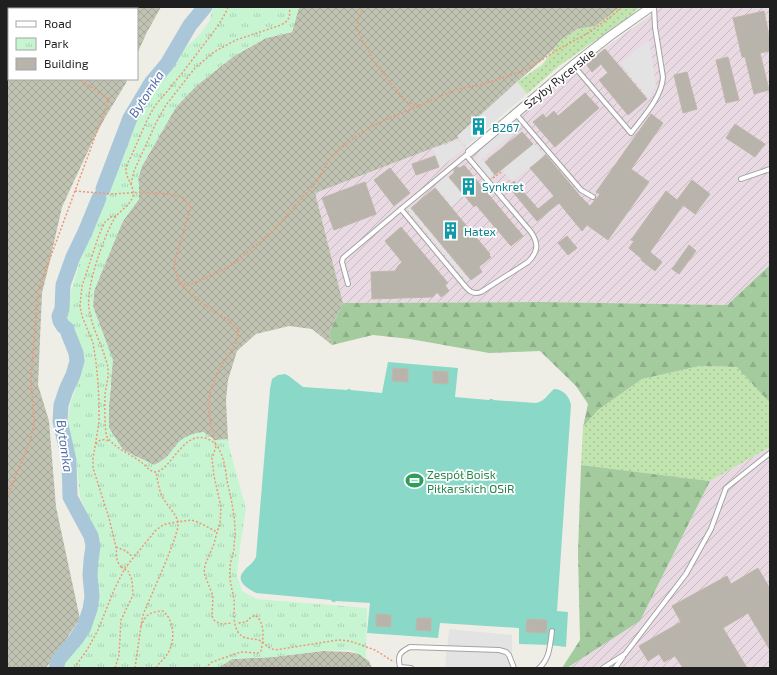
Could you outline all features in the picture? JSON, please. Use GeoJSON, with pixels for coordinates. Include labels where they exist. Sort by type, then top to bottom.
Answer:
{"type":"FeatureCollection","features":[{"type":"Feature","properties":{"kind":"street","name":"Szyby Rycerskie"},"geometry":{"type":"LineString","coordinates":[[468,153],[573,65],[651,7]]}},
{"type":"Feature","properties":{"kind":"lane"},"geometry":{"type":"LineString","coordinates":[[573,65],[631,133],[656,99],[663,84],[655,27],[654,7]]}},
{"type":"Feature","properties":{"kind":"lane"},"geometry":{"type":"LineString","coordinates":[[515,114],[582,190],[593,197]]}},
{"type":"Feature","properties":{"kind":"lane"},"geometry":{"type":"LineString","coordinates":[[348,284],[342,262],[343,258],[401,209],[468,153],[531,232],[537,245],[535,252],[528,262],[481,292],[475,294],[464,285],[401,209]]}},
{"type":"Feature","properties":{"kind":"lane"},"geometry":{"type":"LineString","coordinates":[[741,179],[770,169]]}},
{"type":"Feature","properties":{"kind":"lane"},"geometry":{"type":"LineString","coordinates":[[615,668],[686,574],[711,529],[726,488],[770,453]]}},
{"type":"Feature","properties":{"kind":"lane"},"geometry":{"type":"LineString","coordinates":[[539,668],[546,660],[552,631]]}},
{"type":"Feature","properties":{"kind":"lane"},"geometry":{"type":"LineString","coordinates":[[411,668],[399,667],[398,661],[399,655],[410,647],[499,650],[506,652],[514,668]]}},
{"type":"Feature","properties":{"kind":"lane"},"geometry":{"type":"LineString","coordinates":[[603,668],[625,654]]}},
{"type":"Feature","properties":{"kind":"path"},"geometry":{"type":"LineString","coordinates":[[132,184],[127,175],[126,167],[144,127],[155,107],[216,29],[228,7]]}},
{"type":"Feature","properties":{"kind":"path"},"geometry":{"type":"LineString","coordinates":[[115,668],[119,655],[121,620],[132,595],[132,580],[128,571],[121,567],[117,560],[116,546],[93,468],[99,422],[99,404],[93,343],[82,316],[80,306],[82,286],[104,223],[124,210],[130,202],[133,193],[132,184],[134,171],[156,123],[166,106],[195,68],[214,52],[236,40],[285,23],[290,16],[289,7]]}},
{"type":"Feature","properties":{"kind":"path"},"geometry":{"type":"LineString","coordinates":[[364,7],[358,18],[357,30],[375,63],[408,104],[421,105]]}},
{"type":"Feature","properties":{"kind":"path"},"geometry":{"type":"LineString","coordinates":[[179,282],[188,285],[232,265],[273,231],[317,181],[331,157],[356,136],[378,123],[457,89],[480,85],[526,70],[562,46],[590,32],[624,7]]}},
{"type":"Feature","properties":{"kind":"path"},"geometry":{"type":"LineString","coordinates":[[7,497],[31,440],[34,423],[31,378],[38,291],[108,100],[80,80]]}},
{"type":"Feature","properties":{"kind":"path"},"geometry":{"type":"LineString","coordinates":[[492,180],[503,171]]}},
{"type":"Feature","properties":{"kind":"path"},"geometry":{"type":"LineString","coordinates":[[74,191],[112,194],[144,192],[161,193],[182,197],[191,207],[174,267],[179,282],[211,310],[228,320],[239,330],[235,345],[217,372],[208,402],[209,416],[216,446],[212,459],[214,476],[221,507],[220,524],[214,544],[205,565],[204,573],[213,596],[212,616],[214,620],[220,624],[232,624]]}},
{"type":"Feature","properties":{"kind":"path"},"geometry":{"type":"LineString","coordinates":[[116,216],[109,228],[98,256],[89,295],[89,309],[93,325],[108,368],[108,381],[105,394],[107,436],[110,441],[140,461],[150,470],[156,472],[169,463],[184,445],[196,438],[210,440],[221,453],[234,516],[234,548],[230,570],[230,582],[234,599],[235,628],[240,635],[248,639],[262,642],[268,648],[275,650],[338,640],[350,641],[375,650],[399,667]]}},
{"type":"Feature","properties":{"kind":"path"},"geometry":{"type":"LineString","coordinates":[[95,446],[97,442],[101,440],[110,441]]}},
{"type":"Feature","properties":{"kind":"path"},"geometry":{"type":"LineString","coordinates":[[135,668],[141,626],[145,610],[171,549],[179,522],[164,500],[156,472]]}},
{"type":"Feature","properties":{"kind":"path"},"geometry":{"type":"LineString","coordinates":[[74,668],[87,650],[98,630],[114,590],[125,568],[156,530],[163,525],[170,523],[191,520],[217,532]]}},
{"type":"Feature","properties":{"kind":"path"},"geometry":{"type":"LineString","coordinates":[[116,546],[126,551],[133,558]]}},
{"type":"Feature","properties":{"kind":"path"},"geometry":{"type":"LineString","coordinates":[[141,626],[144,618],[149,613],[163,611],[167,614],[173,630],[171,648],[156,668]]}},
{"type":"Feature","properties":{"kind":"path"},"geometry":{"type":"LineString","coordinates":[[205,668],[212,662],[241,652],[258,653],[261,651],[263,630],[262,624],[258,617],[255,615],[246,622],[238,623]]}},
{"type":"Feature","properties":{"kind":"shaded area"},"geometry":{"type":"Polygon","coordinates":[[[7,7],[161,7],[138,52],[138,8],[8,8],[8,80],[127,80],[93,140],[62,207],[42,293],[38,385],[49,421],[56,507],[80,619],[46,668],[7,668],[7,7]]]}},
{"type":"Feature","properties":{"kind":"shaded area"},"geometry":{"type":"Polygon","coordinates":[[[299,7],[620,7],[596,26],[578,29],[561,40],[553,50],[517,82],[459,138],[315,193],[343,303],[329,333],[332,345],[312,329],[289,326],[256,334],[237,351],[228,380],[226,400],[228,441],[215,440],[203,432],[179,442],[168,456],[154,465],[123,450],[109,428],[111,386],[93,306],[94,291],[111,246],[123,221],[139,199],[138,179],[142,166],[176,107],[196,86],[234,56],[266,38],[292,32],[299,7]]]}},
{"type":"Feature","properties":{"kind":"shaded area"},"geometry":{"type":"Polygon","coordinates":[[[660,7],[770,7],[770,265],[727,305],[542,302],[343,303],[314,191],[459,138],[472,155],[576,68],[660,7]]]}},
{"type":"Feature","properties":{"kind":"shaded area"},"geometry":{"type":"Polygon","coordinates":[[[649,40],[656,84],[649,99],[620,63],[649,40]]]}},
{"type":"Feature","properties":{"kind":"shaded area"},"geometry":{"type":"Polygon","coordinates":[[[517,82],[527,94],[466,147],[457,136],[517,82]]]}},
{"type":"Feature","properties":{"kind":"shaded area"},"geometry":{"type":"Polygon","coordinates":[[[514,122],[519,128],[482,159],[494,173],[488,178],[474,161],[480,156],[477,153],[514,122]]]}},
{"type":"Feature","properties":{"kind":"shaded area"},"geometry":{"type":"Polygon","coordinates":[[[459,140],[465,148],[440,168],[433,149],[459,140]]]}},
{"type":"Feature","properties":{"kind":"shaded area"},"geometry":{"type":"Polygon","coordinates":[[[534,143],[544,155],[512,182],[502,170],[534,143]]]}},
{"type":"Feature","properties":{"kind":"shaded area"},"geometry":{"type":"Polygon","coordinates":[[[447,176],[463,196],[452,206],[435,186],[447,176]]]}},
{"type":"Feature","properties":{"kind":"shaded area"},"geometry":{"type":"Polygon","coordinates":[[[409,207],[469,280],[467,282],[407,209],[409,207]]]}},
{"type":"Feature","properties":{"kind":"shaded area","name":"Zespół Boisk Piłkarskich OSiR"},"geometry":{"type":"Polygon","coordinates":[[[388,362],[458,368],[455,397],[536,403],[544,399],[554,389],[560,390],[568,396],[571,405],[557,611],[568,612],[566,647],[519,644],[519,628],[440,623],[438,638],[367,633],[370,603],[332,602],[331,600],[256,593],[242,582],[241,576],[243,572],[256,557],[272,379],[278,375],[285,374],[303,387],[350,389],[382,393],[388,362]]]}},
{"type":"Feature","properties":{"kind":"shaded area"},"geometry":{"type":"Polygon","coordinates":[[[770,447],[770,668],[567,668],[640,621],[710,481],[770,447]]]}},
{"type":"Feature","properties":{"kind":"shaded area"},"geometry":{"type":"Polygon","coordinates":[[[449,629],[512,635],[512,668],[445,667],[449,629]]]}},
{"type":"Feature","properties":{"kind":"shaded area"},"geometry":{"type":"Polygon","coordinates":[[[322,651],[359,654],[369,661],[372,668],[218,668],[232,659],[273,657],[322,651]]]}},
{"type":"Feature","properties":{"kind":"green space"},"geometry":{"type":"Polygon","coordinates":[[[213,7],[299,7],[292,32],[266,38],[234,56],[196,86],[176,107],[142,166],[138,179],[139,199],[123,221],[94,291],[93,306],[113,360],[109,405],[109,428],[123,450],[154,465],[163,460],[185,437],[203,432],[215,440],[227,439],[246,509],[237,575],[242,591],[257,599],[367,608],[366,659],[350,650],[232,659],[218,668],[63,668],[87,627],[97,604],[96,581],[100,541],[80,497],[76,456],[67,426],[70,405],[83,367],[76,333],[65,317],[84,248],[103,204],[134,120],[181,52],[201,33],[210,20],[213,7]]]}},
{"type":"Feature","properties":{"kind":"green space"},"geometry":{"type":"Polygon","coordinates":[[[620,7],[640,7],[626,19],[559,66],[527,94],[517,82],[542,65],[561,40],[578,29],[596,26],[620,7]]]}},
{"type":"Feature","properties":{"kind":"green space"},"geometry":{"type":"Polygon","coordinates":[[[770,265],[770,403],[737,367],[700,366],[642,379],[598,410],[583,427],[588,404],[576,386],[540,351],[489,353],[410,339],[373,335],[332,345],[329,333],[343,303],[542,302],[727,305],[770,265]]]}},
{"type":"Feature","properties":{"kind":"green space"},"geometry":{"type":"Polygon","coordinates":[[[700,366],[737,367],[770,403],[770,447],[710,481],[581,465],[583,427],[598,410],[642,379],[700,366]]]}},
{"type":"Feature","properties":{"kind":"green space"},"geometry":{"type":"Polygon","coordinates":[[[581,465],[710,481],[640,621],[567,668],[562,668],[580,640],[578,553],[581,465]]]}},
{"type":"Feature","properties":{"kind":"building"},"geometry":{"type":"Polygon","coordinates":[[[764,11],[770,41],[770,51],[760,53],[769,90],[754,94],[745,57],[742,57],[733,18],[764,11]]]}},
{"type":"Feature","properties":{"kind":"building"},"geometry":{"type":"Polygon","coordinates":[[[605,49],[647,99],[628,115],[599,80],[608,73],[601,64],[592,72],[586,64],[605,49]]]}},
{"type":"Feature","properties":{"kind":"building"},"geometry":{"type":"Polygon","coordinates":[[[728,57],[739,100],[726,103],[716,60],[728,57]]]}},
{"type":"Feature","properties":{"kind":"building"},"geometry":{"type":"Polygon","coordinates":[[[687,72],[697,109],[683,113],[674,75],[687,72]]]}},
{"type":"Feature","properties":{"kind":"building"},"geometry":{"type":"Polygon","coordinates":[[[585,93],[599,108],[555,147],[533,122],[543,114],[546,118],[554,111],[558,116],[585,93]]]}},
{"type":"Feature","properties":{"kind":"building"},"geometry":{"type":"Polygon","coordinates":[[[651,114],[663,123],[631,169],[649,182],[608,240],[587,225],[582,231],[559,203],[537,221],[508,186],[514,181],[538,209],[554,196],[530,168],[546,155],[590,206],[600,194],[596,192],[651,114]]]}},
{"type":"Feature","properties":{"kind":"building"},"geometry":{"type":"Polygon","coordinates":[[[735,124],[765,144],[755,157],[726,138],[735,124]]]}},
{"type":"Feature","properties":{"kind":"building"},"geometry":{"type":"Polygon","coordinates":[[[522,132],[533,144],[495,175],[485,162],[522,132]]]}},
{"type":"Feature","properties":{"kind":"building"},"geometry":{"type":"Polygon","coordinates":[[[435,156],[439,167],[416,175],[412,164],[435,156]]]}},
{"type":"Feature","properties":{"kind":"building"},"geometry":{"type":"Polygon","coordinates":[[[464,165],[523,236],[511,246],[476,205],[474,207],[449,177],[454,173],[454,169],[457,167],[460,168],[464,165]]]}},
{"type":"Feature","properties":{"kind":"building"},"geometry":{"type":"Polygon","coordinates":[[[390,168],[410,193],[394,206],[374,180],[390,168]]]}},
{"type":"Feature","properties":{"kind":"building"},"geometry":{"type":"Polygon","coordinates":[[[692,180],[710,194],[695,214],[683,205],[650,252],[662,262],[655,271],[629,248],[634,241],[631,240],[666,191],[677,200],[692,180]]]}},
{"type":"Feature","properties":{"kind":"building"},"geometry":{"type":"Polygon","coordinates":[[[365,182],[376,214],[334,230],[322,198],[365,182]]]}},
{"type":"Feature","properties":{"kind":"building","name":"Hatex"},"geometry":{"type":"Polygon","coordinates":[[[435,188],[490,254],[489,255],[491,257],[479,267],[482,272],[471,280],[411,208],[435,188]]]}},
{"type":"Feature","properties":{"kind":"building"},"geometry":{"type":"Polygon","coordinates":[[[401,227],[448,283],[445,285],[449,291],[441,297],[437,292],[432,297],[372,299],[371,272],[395,271],[402,262],[385,241],[401,227]]]}},
{"type":"Feature","properties":{"kind":"building"},"geometry":{"type":"Polygon","coordinates":[[[567,236],[577,248],[568,255],[558,243],[567,236]]]}},
{"type":"Feature","properties":{"kind":"building"},"geometry":{"type":"Polygon","coordinates":[[[689,245],[696,251],[679,274],[672,269],[689,245]]]}},
{"type":"Feature","properties":{"kind":"building"},"geometry":{"type":"Polygon","coordinates":[[[393,368],[408,369],[408,382],[392,381],[393,368]]]}},
{"type":"Feature","properties":{"kind":"building"},"geometry":{"type":"Polygon","coordinates":[[[433,371],[448,372],[448,384],[433,383],[433,371]]]}},
{"type":"Feature","properties":{"kind":"building"},"geometry":{"type":"Polygon","coordinates":[[[758,568],[770,589],[770,650],[748,613],[723,628],[747,668],[683,668],[675,656],[664,662],[659,654],[648,661],[639,646],[681,622],[672,606],[727,576],[731,584],[758,568]]]}},
{"type":"Feature","properties":{"kind":"building"},"geometry":{"type":"Polygon","coordinates":[[[376,614],[391,615],[391,627],[376,626],[376,614]]]}},
{"type":"Feature","properties":{"kind":"building"},"geometry":{"type":"Polygon","coordinates":[[[417,618],[431,618],[431,631],[416,630],[417,618]]]}},
{"type":"Feature","properties":{"kind":"building"},"geometry":{"type":"Polygon","coordinates":[[[527,619],[547,620],[546,633],[526,632],[527,619]]]}},
{"type":"Feature","properties":{"kind":"waterway","name":"Bytomka"},"geometry":{"type":"LineString","coordinates":[[103,189],[130,118],[151,83],[167,64],[190,25],[205,7]]}},
{"type":"Feature","properties":{"kind":"waterway","name":"Bytomka"},"geometry":{"type":"LineString","coordinates":[[56,668],[59,659],[84,627],[92,597],[90,575],[93,546],[91,536],[70,497],[69,460],[60,421],[61,405],[77,361],[76,353],[67,329],[63,326],[59,316],[62,309],[63,285],[73,257],[99,198]]}},
{"type":"Feature","properties":{"kind":"place","name":"B267"},"geometry":{"type":"Point","coordinates":[479,127]}},
{"type":"Feature","properties":{"kind":"place","name":"Synkret"},"geometry":{"type":"Point","coordinates":[469,186]}},
{"type":"Feature","properties":{"kind":"place","name":"Hatex"},"geometry":{"type":"Point","coordinates":[451,231]}},
{"type":"Feature","properties":{"kind":"place","name":"Zespół Boisk Piłkarskich OSiR"},"geometry":{"type":"Point","coordinates":[414,481]}}]}
